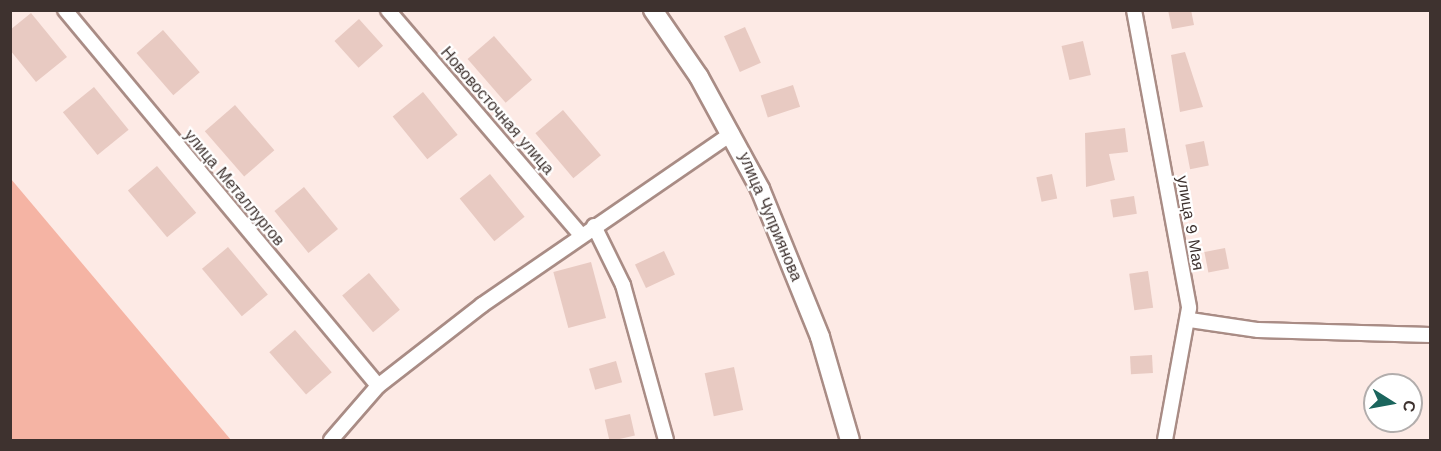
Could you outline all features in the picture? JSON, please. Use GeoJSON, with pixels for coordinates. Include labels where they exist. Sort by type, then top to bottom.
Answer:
{"type":"FeatureCollection","features":[{"type":"Feature","properties":{"kind":"street","name":"улица Металлургов"},"geometry":{"type":"LineString","coordinates":[[64,10],[378,386]]}},
{"type":"Feature","properties":{"kind":"street","name":"Нововосточная улица"},"geometry":{"type":"LineString","coordinates":[[388,10],[580,234]]}},
{"type":"Feature","properties":{"kind":"street","name":"улица Чуприянова"},"geometry":{"type":"LineString","coordinates":[[653,10],[732,133],[820,337],[850,441]]}},
{"type":"Feature","properties":{"kind":"street","name":"улица 9 Мая"},"geometry":{"type":"LineString","coordinates":[[1134,10],[1190,320],[1165,441]]}},
{"type":"Feature","properties":{"kind":"street"},"geometry":{"type":"LineString","coordinates":[[331,441],[378,386],[580,234],[732,133]]}},
{"type":"Feature","properties":{"kind":"street"},"geometry":{"type":"LineString","coordinates":[[594,226],[623,285],[666,441]]}},
{"type":"Feature","properties":{"kind":"street"},"geometry":{"type":"LineString","coordinates":[[1190,320],[1258,330],[1431,335]]}},
{"type":"Feature","properties":{"kind":"shaded area"},"geometry":{"type":"Polygon","coordinates":[[[11,179],[231,440],[11,440],[11,179]]]}},
{"type":"Feature","properties":{"kind":"building"},"geometry":{"type":"Polygon","coordinates":[[[1168,10],[1191,10],[1194,25],[1172,29],[1168,10]]]}},
{"type":"Feature","properties":{"kind":"building"},"geometry":{"type":"Polygon","coordinates":[[[31,13],[67,57],[36,82],[10,50],[10,30],[31,13]]]}},
{"type":"Feature","properties":{"kind":"building"},"geometry":{"type":"Polygon","coordinates":[[[359,19],[383,46],[359,68],[334,41],[359,19]]]}},
{"type":"Feature","properties":{"kind":"building"},"geometry":{"type":"Polygon","coordinates":[[[745,27],[761,63],[740,72],[724,36],[745,27]]]}},
{"type":"Feature","properties":{"kind":"building"},"geometry":{"type":"Polygon","coordinates":[[[163,30],[200,72],[173,95],[137,53],[163,30]]]}},
{"type":"Feature","properties":{"kind":"building"},"geometry":{"type":"Polygon","coordinates":[[[494,36],[532,80],[506,103],[468,59],[494,36]]]}},
{"type":"Feature","properties":{"kind":"building"},"geometry":{"type":"Polygon","coordinates":[[[1083,41],[1091,75],[1069,80],[1062,46],[1083,41]]]}},
{"type":"Feature","properties":{"kind":"building"},"geometry":{"type":"Polygon","coordinates":[[[1185,52],[1203,107],[1180,112],[1171,55],[1185,52]]]}},
{"type":"Feature","properties":{"kind":"building"},"geometry":{"type":"Polygon","coordinates":[[[793,85],[800,107],[768,117],[761,96],[793,85]]]}},
{"type":"Feature","properties":{"kind":"building"},"geometry":{"type":"Polygon","coordinates":[[[94,87],[129,130],[98,155],[63,112],[94,87]]]}},
{"type":"Feature","properties":{"kind":"building"},"geometry":{"type":"Polygon","coordinates":[[[423,92],[458,135],[427,159],[393,117],[423,92]]]}},
{"type":"Feature","properties":{"kind":"building"},"geometry":{"type":"Polygon","coordinates":[[[235,105],[274,150],[244,177],[205,131],[235,105]]]}},
{"type":"Feature","properties":{"kind":"building"},"geometry":{"type":"Polygon","coordinates":[[[563,110],[601,155],[573,178],[535,133],[563,110]]]}},
{"type":"Feature","properties":{"kind":"building"},"geometry":{"type":"Polygon","coordinates":[[[1125,128],[1128,152],[1109,154],[1115,180],[1086,187],[1085,133],[1125,128]]]}},
{"type":"Feature","properties":{"kind":"building"},"geometry":{"type":"Polygon","coordinates":[[[1204,141],[1209,166],[1190,169],[1185,145],[1204,141]]]}},
{"type":"Feature","properties":{"kind":"building"},"geometry":{"type":"Polygon","coordinates":[[[157,166],[196,213],[167,237],[128,190],[157,166]]]}},
{"type":"Feature","properties":{"kind":"building"},"geometry":{"type":"Polygon","coordinates":[[[490,174],[525,217],[494,241],[460,199],[490,174]]]}},
{"type":"Feature","properties":{"kind":"building"},"geometry":{"type":"Polygon","coordinates":[[[1052,174],[1057,198],[1042,202],[1036,177],[1052,174]]]}},
{"type":"Feature","properties":{"kind":"building"},"geometry":{"type":"Polygon","coordinates":[[[304,187],[338,229],[308,253],[274,211],[304,187]]]}},
{"type":"Feature","properties":{"kind":"building"},"geometry":{"type":"Polygon","coordinates":[[[1134,196],[1137,214],[1113,218],[1110,200],[1134,196]]]}},
{"type":"Feature","properties":{"kind":"building"},"geometry":{"type":"Polygon","coordinates":[[[228,247],[268,294],[242,316],[202,269],[228,247]]]}},
{"type":"Feature","properties":{"kind":"building"},"geometry":{"type":"Polygon","coordinates":[[[1225,248],[1229,269],[1208,273],[1204,252],[1225,248]]]}},
{"type":"Feature","properties":{"kind":"building"},"geometry":{"type":"Polygon","coordinates":[[[664,251],[675,275],[646,288],[635,265],[664,251]]]}},
{"type":"Feature","properties":{"kind":"building"},"geometry":{"type":"Polygon","coordinates":[[[591,262],[606,318],[568,328],[553,272],[591,262]]]}},
{"type":"Feature","properties":{"kind":"building"},"geometry":{"type":"Polygon","coordinates":[[[1148,271],[1153,308],[1134,310],[1129,274],[1148,271]]]}},
{"type":"Feature","properties":{"kind":"building"},"geometry":{"type":"Polygon","coordinates":[[[369,273],[400,310],[373,332],[342,295],[369,273]]]}},
{"type":"Feature","properties":{"kind":"building"},"geometry":{"type":"Polygon","coordinates":[[[295,330],[332,372],[306,395],[269,352],[295,330]]]}},
{"type":"Feature","properties":{"kind":"building"},"geometry":{"type":"Polygon","coordinates":[[[1152,355],[1153,373],[1131,374],[1130,356],[1152,355]]]}},
{"type":"Feature","properties":{"kind":"building"},"geometry":{"type":"Polygon","coordinates":[[[616,361],[622,382],[595,390],[589,369],[616,361]]]}},
{"type":"Feature","properties":{"kind":"building"},"geometry":{"type":"Polygon","coordinates":[[[734,367],[743,410],[714,416],[705,373],[734,367]]]}},
{"type":"Feature","properties":{"kind":"building"},"geometry":{"type":"Polygon","coordinates":[[[630,414],[635,435],[609,440],[605,420],[630,414]]]}}]}
